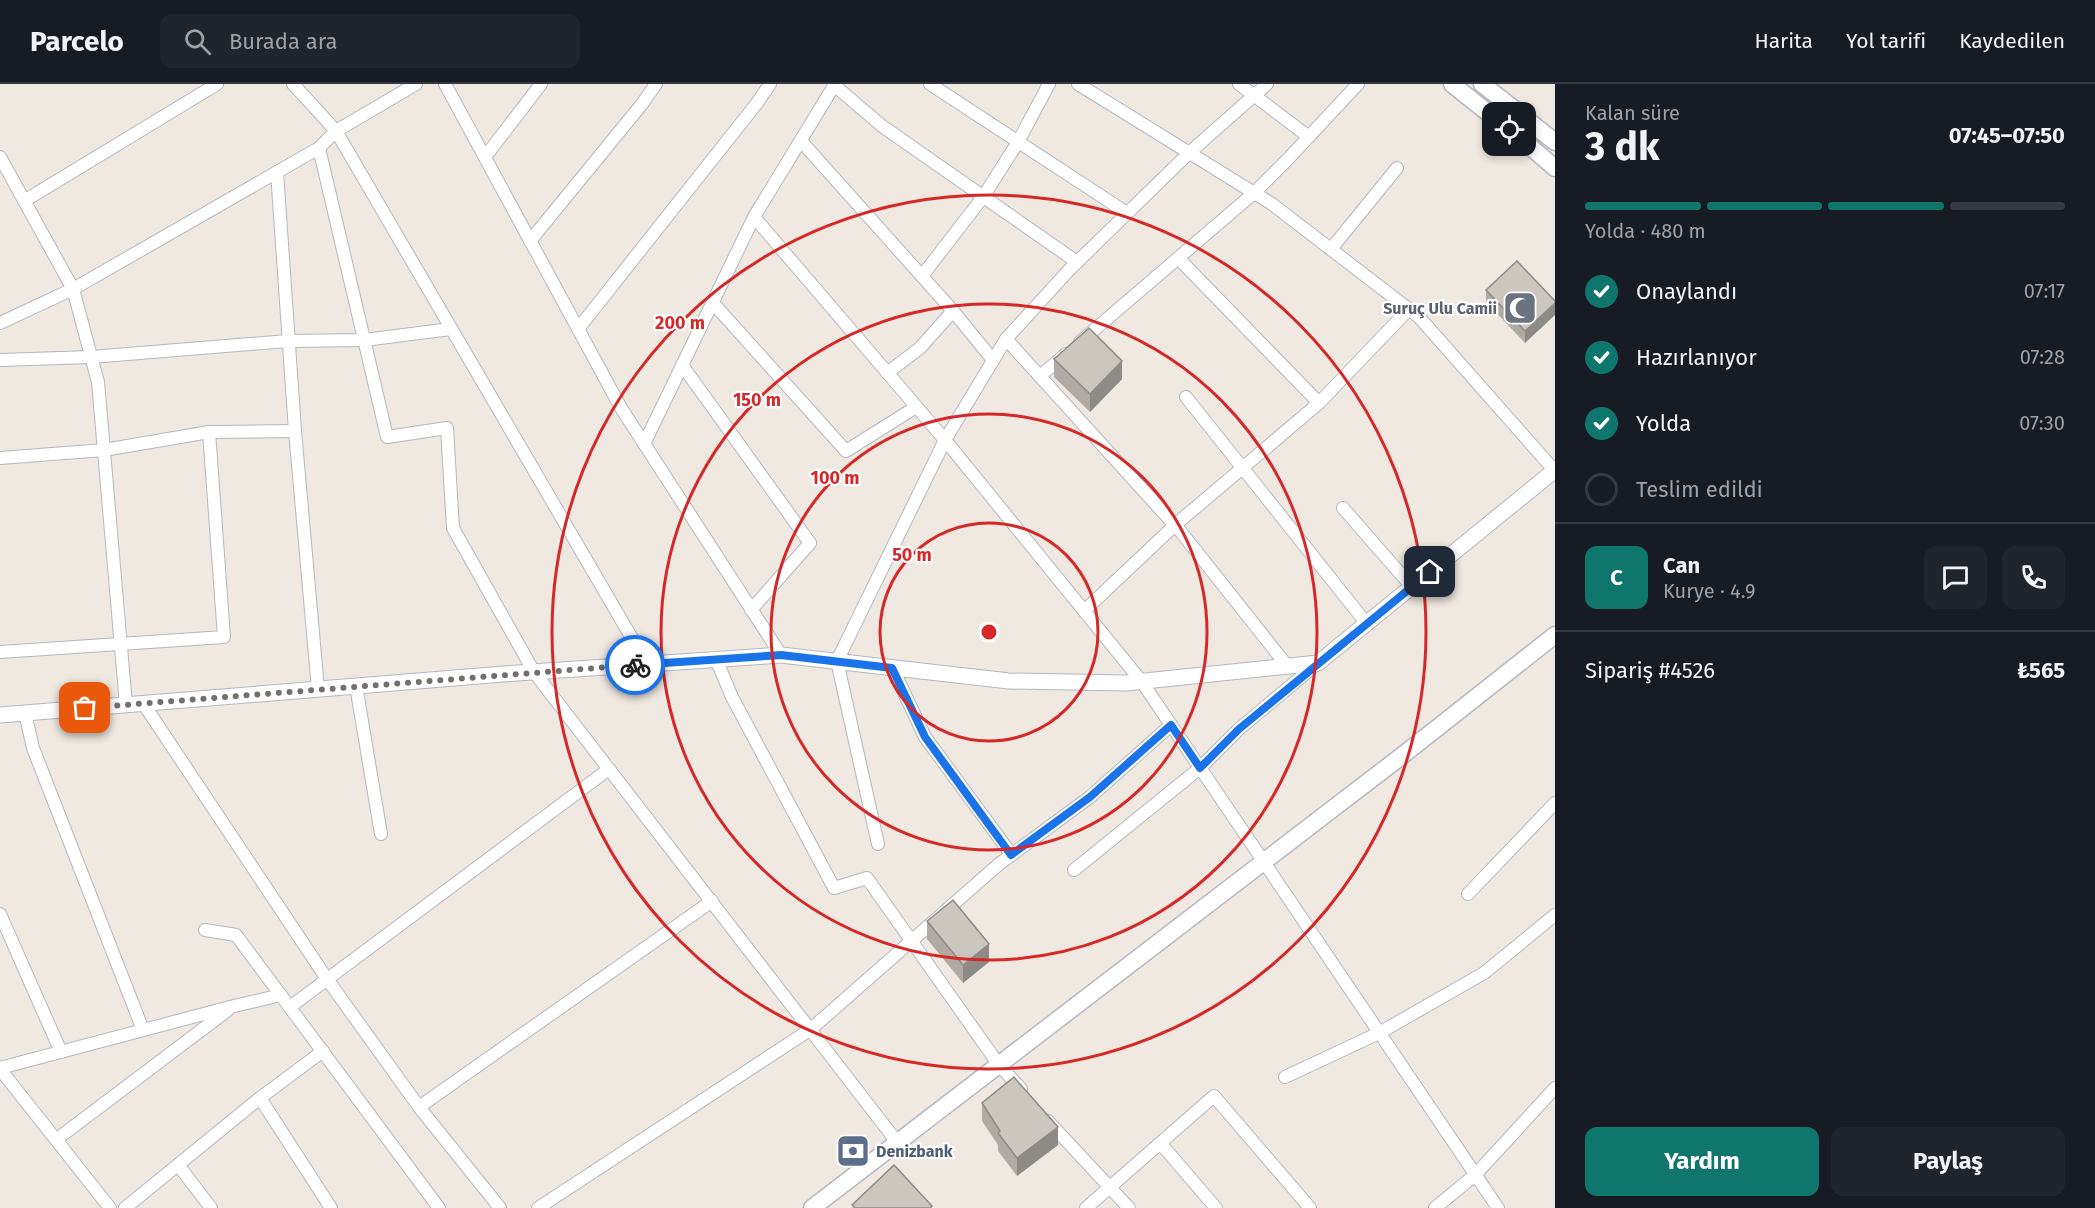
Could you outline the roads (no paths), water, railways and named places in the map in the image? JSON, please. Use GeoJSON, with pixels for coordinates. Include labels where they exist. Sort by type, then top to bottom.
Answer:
{"type":"FeatureCollection","features":[{"type":"Feature","properties":{"kind":"main road"},"geometry":{"type":"LineString","coordinates":[[1452,84],[1482,108]]}},
{"type":"Feature","properties":{"kind":"main road"},"geometry":{"type":"LineString","coordinates":[[1482,84],[1505,102]]}},
{"type":"Feature","properties":{"kind":"main road"},"geometry":{"type":"LineString","coordinates":[[1536,127],[1555,142]]}},
{"type":"Feature","properties":{"kind":"main road"},"geometry":{"type":"LineString","coordinates":[[1536,152],[1555,168]]}},
{"type":"Feature","properties":{"kind":"main road"},"geometry":{"type":"LineString","coordinates":[[817,1206],[1555,635]]}},
{"type":"Feature","properties":{"kind":"street"},"geometry":{"type":"LineString","coordinates":[[24,201],[217,84]]}},
{"type":"Feature","properties":{"kind":"street"},"geometry":{"type":"LineString","coordinates":[[293,84],[336,131],[647,664]]}},
{"type":"Feature","properties":{"kind":"street"},"geometry":{"type":"LineString","coordinates":[[0,323],[73,289],[319,148],[336,131],[416,84]]}},
{"type":"Feature","properties":{"kind":"street"},"geometry":{"type":"LineString","coordinates":[[445,84],[621,408],[781,655]]}},
{"type":"Feature","properties":{"kind":"street"},"geometry":{"type":"LineString","coordinates":[[484,156],[541,84]]}},
{"type":"Feature","properties":{"kind":"street"},"geometry":{"type":"LineString","coordinates":[[530,241],[656,84]]}},
{"type":"Feature","properties":{"kind":"street"},"geometry":{"type":"LineString","coordinates":[[578,329],[770,84]]}},
{"type":"Feature","properties":{"kind":"street"},"geometry":{"type":"LineString","coordinates":[[930,84],[1128,213]]}},
{"type":"Feature","properties":{"kind":"street"},"geometry":{"type":"LineString","coordinates":[[922,276],[983,197],[1018,142],[1049,84]]}},
{"type":"Feature","properties":{"kind":"street"},"geometry":{"type":"LineString","coordinates":[[1074,870],[1200,768],[1239,729],[1318,663],[1555,470],[1419,317],[1272,204],[1078,84]]}},
{"type":"Feature","properties":{"kind":"street"},"geometry":{"type":"LineString","coordinates":[[1239,84],[1309,137]]}},
{"type":"Feature","properties":{"kind":"street"},"geometry":{"type":"LineString","coordinates":[[878,844],[837,661],[945,440],[1006,339],[1077,262],[1189,153],[1267,84]]}},
{"type":"Feature","properties":{"kind":"street"},"geometry":{"type":"LineString","coordinates":[[1040,376],[1254,193],[1358,84]]}},
{"type":"Feature","properties":{"kind":"street"},"geometry":{"type":"LineString","coordinates":[[644,444],[754,217],[835,85],[882,126],[1077,262]]}},
{"type":"Feature","properties":{"kind":"street"},"geometry":{"type":"LineString","coordinates":[[801,141],[953,311],[993,360]]}},
{"type":"Feature","properties":{"kind":"street"},"geometry":{"type":"LineString","coordinates":[[319,148],[387,437],[447,428],[453,528],[534,672],[897,1142]]}},
{"type":"Feature","properties":{"kind":"street"},"geometry":{"type":"LineString","coordinates":[[0,157],[73,289],[98,382],[126,705]]}},
{"type":"Feature","properties":{"kind":"street"},"geometry":{"type":"LineString","coordinates":[[1331,249],[1397,168]]}},
{"type":"Feature","properties":{"kind":"street"},"geometry":{"type":"LineString","coordinates":[[277,172],[295,431],[318,689]]}},
{"type":"Feature","properties":{"kind":"street"},"geometry":{"type":"LineString","coordinates":[[754,217],[945,440],[1142,682],[1498,1208]]}},
{"type":"Feature","properties":{"kind":"street"},"geometry":{"type":"LineString","coordinates":[[1179,259],[1319,403]]}},
{"type":"Feature","properties":{"kind":"street"},"geometry":{"type":"LineString","coordinates":[[713,303],[846,451],[916,407]]}},
{"type":"Feature","properties":{"kind":"street"},"geometry":{"type":"LineString","coordinates":[[1084,612],[1175,525],[1319,403],[1409,309]]}},
{"type":"Feature","properties":{"kind":"street"},"geometry":{"type":"LineString","coordinates":[[887,373],[920,348],[953,311]]}},
{"type":"Feature","properties":{"kind":"street"},"geometry":{"type":"LineString","coordinates":[[0,360],[91,357],[288,341],[364,340],[451,329]]}},
{"type":"Feature","properties":{"kind":"street"},"geometry":{"type":"LineString","coordinates":[[1006,339],[1175,525],[1288,667]]}},
{"type":"Feature","properties":{"kind":"street"},"geometry":{"type":"LineString","coordinates":[[682,365],[810,543],[751,610]]}},
{"type":"Feature","properties":{"kind":"street"},"geometry":{"type":"LineString","coordinates":[[1186,397],[1241,469],[1367,624]]}},
{"type":"Feature","properties":{"kind":"street"},"geometry":{"type":"LineString","coordinates":[[0,458],[104,450],[209,432],[295,431]]}},
{"type":"Feature","properties":{"kind":"street"},"geometry":{"type":"LineString","coordinates":[[0,652],[224,637],[209,432]]}},
{"type":"Feature","properties":{"kind":"street"},"geometry":{"type":"LineString","coordinates":[[1343,508],[1412,587]]}},
{"type":"Feature","properties":{"kind":"street"},"geometry":{"type":"LineString","coordinates":[[0,715],[534,672],[781,655],[1009,681],[1126,683],[1318,663]]}},
{"type":"Feature","properties":{"kind":"street"},"geometry":{"type":"LineString","coordinates":[[716,659],[732,697],[834,888],[867,878],[999,1065],[1029,1099]]}},
{"type":"Feature","properties":{"kind":"street"},"geometry":{"type":"LineString","coordinates":[[892,668],[925,737],[1011,855]]}},
{"type":"Feature","properties":{"kind":"street"},"geometry":{"type":"LineString","coordinates":[[356,686],[381,834]]}},
{"type":"Feature","properties":{"kind":"street"},"geometry":{"type":"LineString","coordinates":[[143,704],[327,979],[419,1107],[500,1208]]}},
{"type":"Feature","properties":{"kind":"street"},"geometry":{"type":"LineString","coordinates":[[25,713],[33,748],[144,1030]]}},
{"type":"Feature","properties":{"kind":"street"},"geometry":{"type":"LineString","coordinates":[[538,1208],[811,1029],[910,939],[1011,855],[1090,797],[1171,725]]}},
{"type":"Feature","properties":{"kind":"street"},"geometry":{"type":"LineString","coordinates":[[290,1007],[609,769]]}},
{"type":"Feature","properties":{"kind":"street"},"geometry":{"type":"LineString","coordinates":[[1468,894],[1555,803]]}},
{"type":"Feature","properties":{"kind":"street"},"geometry":{"type":"LineString","coordinates":[[419,1107],[712,901]]}},
{"type":"Feature","properties":{"kind":"street"},"geometry":{"type":"LineString","coordinates":[[0,914],[61,1052]]}},
{"type":"Feature","properties":{"kind":"street"},"geometry":{"type":"LineString","coordinates":[[1285,1077],[1379,1033],[1484,973],[1555,915]]}},
{"type":"Feature","properties":{"kind":"street"},"geometry":{"type":"LineString","coordinates":[[205,930],[236,935],[440,1208]]}},
{"type":"Feature","properties":{"kind":"street"},"geometry":{"type":"LineString","coordinates":[[110,1208],[0,1069],[281,995]]}},
{"type":"Feature","properties":{"kind":"street"},"geometry":{"type":"LineString","coordinates":[[57,1139],[234,1006]]}},
{"type":"Feature","properties":{"kind":"street"},"geometry":{"type":"LineString","coordinates":[[125,1208],[260,1098],[323,1051]]}},
{"type":"Feature","properties":{"kind":"street"},"geometry":{"type":"LineString","coordinates":[[1435,1208],[1475,1174],[1555,1088]]}},
{"type":"Feature","properties":{"kind":"street"},"geometry":{"type":"LineString","coordinates":[[1086,1208],[1214,1096],[1310,1208]]}},
{"type":"Feature","properties":{"kind":"street"},"geometry":{"type":"LineString","coordinates":[[260,1098],[331,1208]]}},
{"type":"Feature","properties":{"kind":"street"},"geometry":{"type":"LineString","coordinates":[[1044,1116],[1129,1208]]}},
{"type":"Feature","properties":{"kind":"street"},"geometry":{"type":"LineString","coordinates":[[1161,1144],[1216,1208]]}},
{"type":"Feature","properties":{"kind":"street"},"geometry":{"type":"LineString","coordinates":[[179,1166],[211,1208]]}},
{"type":"Feature","properties":{"kind":"place","name":"Suruç Ulu Camii"},"geometry":{"type":"Point","coordinates":[1520,308]}},
{"type":"Feature","properties":{"kind":"place","name":"Denizbank"},"geometry":{"type":"Point","coordinates":[853,1151]}}]}
